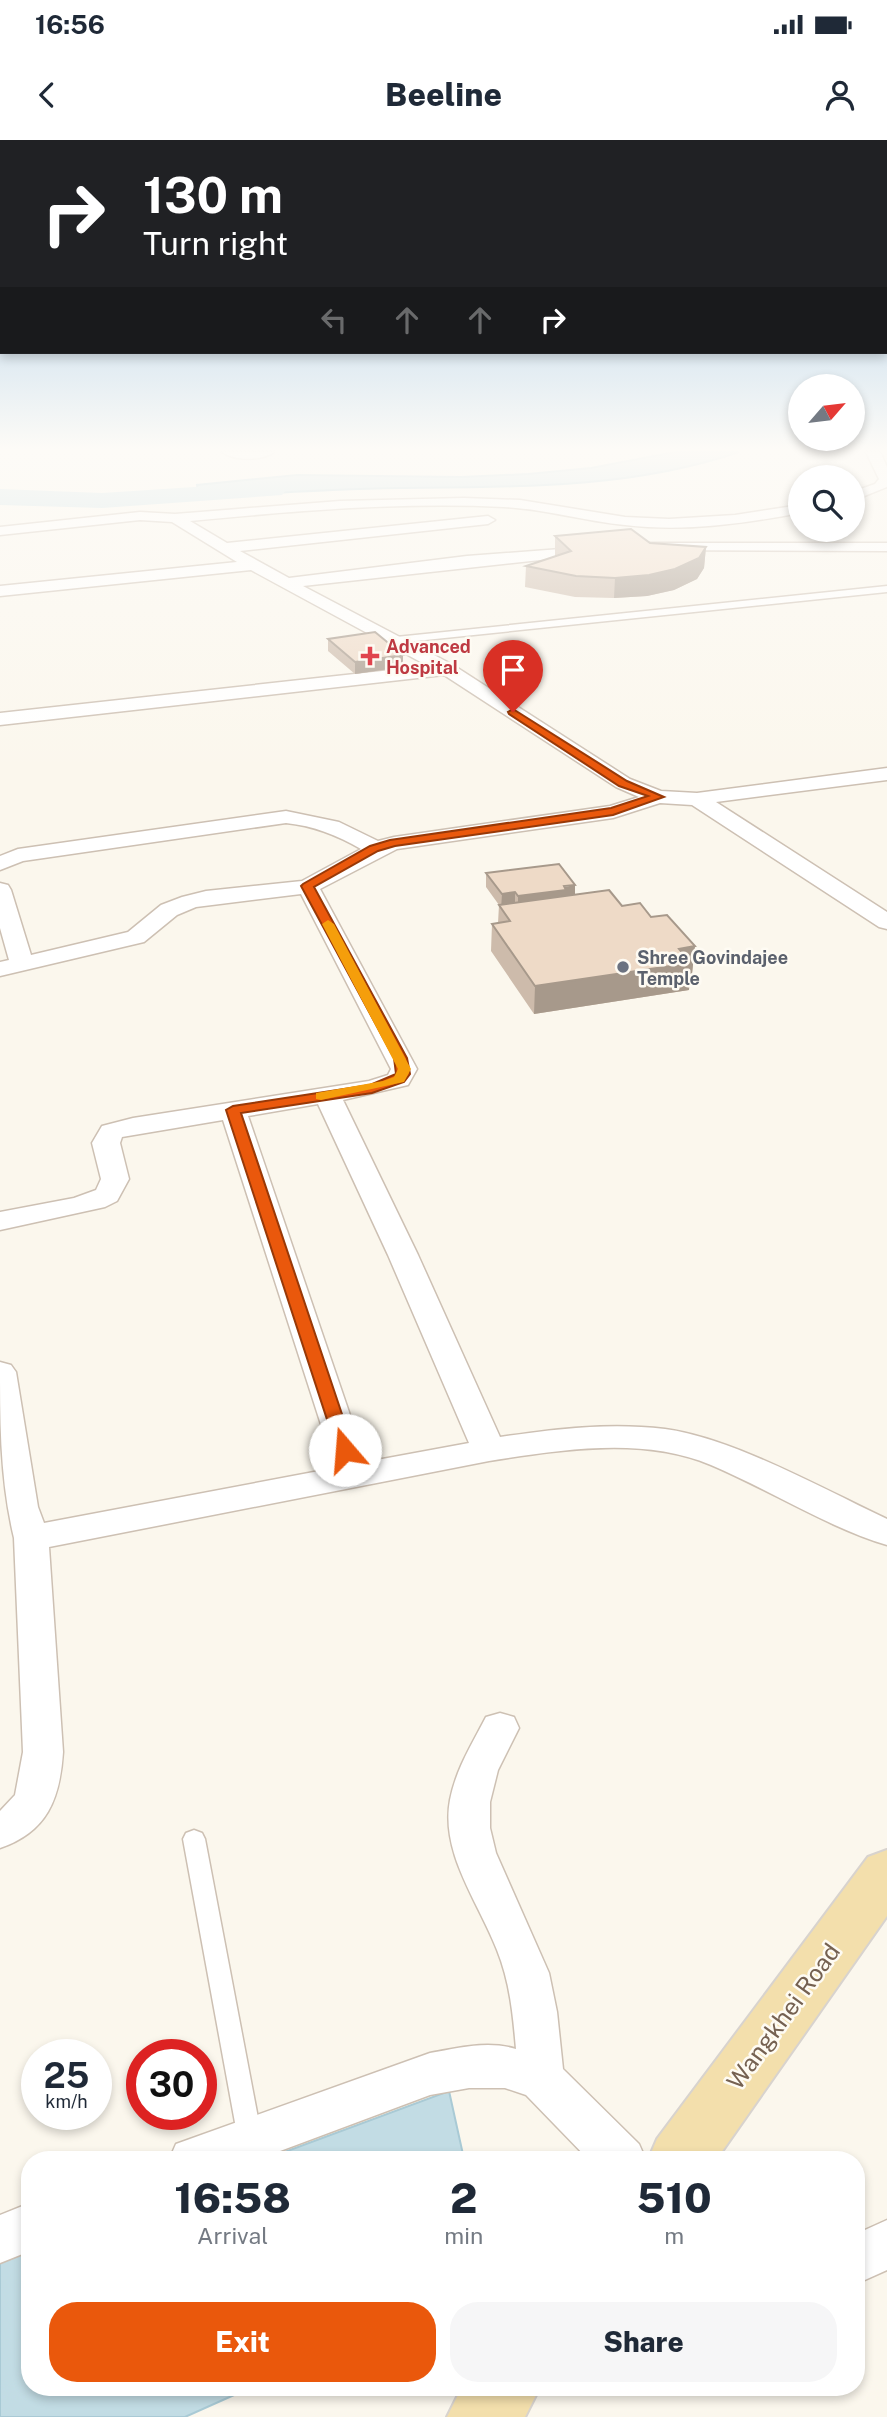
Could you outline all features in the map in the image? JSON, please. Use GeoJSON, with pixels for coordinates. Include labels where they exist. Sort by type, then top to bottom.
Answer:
{"type":"FeatureCollection","features":[{"type":"Feature","properties":{"kind":"main road","name":"Wangkhei Road"},"geometry":{"type":"LineString","coordinates":[[686,2151],[887,1873]]}},
{"type":"Feature","properties":{"kind":"main road"},"geometry":{"type":"LineString","coordinates":[[481,2417],[498,2396]]}},
{"type":"Feature","properties":{"kind":"street"},"geometry":{"type":"LineString","coordinates":[[242,558],[447,669],[623,783],[658,797],[697,799],[887,774]]}},
{"type":"Feature","properties":{"kind":"street"},"geometry":{"type":"LineString","coordinates":[[286,583],[499,558]]}},
{"type":"Feature","properties":{"kind":"street"},"geometry":{"type":"LineString","coordinates":[[0,591],[253,565]]}},
{"type":"Feature","properties":{"kind":"street"},"geometry":{"type":"LineString","coordinates":[[0,719],[447,669]]}},
{"type":"Feature","properties":{"kind":"street"},"geometry":{"type":"LineString","coordinates":[[0,891],[11,966],[136,937],[149,930],[162,914],[187,903],[307,886],[374,848],[417,838],[613,811],[658,797]]}},
{"type":"Feature","properties":{"kind":"street"},"geometry":{"type":"LineString","coordinates":[[697,799],[887,922]]}},
{"type":"Feature","properties":{"kind":"street"},"geometry":{"type":"LineString","coordinates":[[0,864],[18,855],[286,817],[319,821],[341,828],[374,848]]}},
{"type":"Feature","properties":{"kind":"street"},"geometry":{"type":"LineString","coordinates":[[0,1221],[18,1215],[82,1205],[107,1195],[115,1179],[106,1143],[111,1132],[399,1080],[404,1069],[307,886]]}},
{"type":"Feature","properties":{"kind":"street"},"geometry":{"type":"LineString","coordinates":[[327,1095],[403,1255],[489,1450]]}},
{"type":"Feature","properties":{"kind":"street"},"geometry":{"type":"LineString","coordinates":[[233,1110],[354,1476]]}},
{"type":"Feature","properties":{"kind":"street"},"geometry":{"type":"LineString","coordinates":[[0,1372],[43,1752],[42,1782],[34,1803],[14,1825],[0,1831]]}},
{"type":"Feature","properties":{"kind":"street"},"geometry":{"type":"LineString","coordinates":[[17,1519],[354,1476],[558,1439],[610,1437],[666,1440],[721,1456],[887,1533]]}},
{"type":"Feature","properties":{"kind":"street"},"geometry":{"type":"LineString","coordinates":[[500,1728],[475,1776],[468,1808],[469,1825],[477,1861],[526,1972],[533,1999],[541,2079]]}},
{"type":"Feature","properties":{"kind":"street"},"geometry":{"type":"LineString","coordinates":[[217,2151],[430,2074],[469,2067],[505,2067],[541,2079],[613,2151]]}},
{"type":"Feature","properties":{"kind":"street"},"geometry":{"type":"LineString","coordinates":[[0,2239],[21,2231]]}},
{"type":"Feature","properties":{"kind":"street"},"geometry":{"type":"LineString","coordinates":[[865,2255],[887,2245]]}},
{"type":"Feature","properties":{"kind":"lane"},"geometry":{"type":"LineString","coordinates":[[396,640],[887,589]]}},
{"type":"Feature","properties":{"kind":"lane"},"geometry":{"type":"LineString","coordinates":[[194,1839],[250,2139]]}},
{"type":"Feature","properties":{"kind":"water"},"geometry":{"type":"Polygon","coordinates":[[[449,2091],[462,2151],[287,2151],[449,2091]]]}},
{"type":"Feature","properties":{"kind":"water"},"geometry":{"type":"Polygon","coordinates":[[[21,2249],[21,2396],[232,2396],[185,2417],[0,2417],[0,2257],[21,2249]]]}},
{"type":"Feature","properties":{"kind":"building"},"geometry":{"type":"Polygon","coordinates":[[[549,558],[698,558],[675,569],[615,578],[576,576],[526,566],[549,558]]]}},
{"type":"Feature","properties":{"kind":"building"},"geometry":{"type":"Polygon","coordinates":[[[375,632],[403,655],[355,662],[328,639],[375,632]]]}},
{"type":"Feature","properties":{"kind":"building"},"geometry":{"type":"Polygon","coordinates":[[[559,864],[575,885],[564,886],[566,890],[518,896],[515,892],[502,894],[486,873],[559,864]]]}},
{"type":"Feature","properties":{"kind":"building"},"geometry":{"type":"Polygon","coordinates":[[[609,890],[622,906],[640,903],[651,917],[667,915],[695,946],[679,949],[691,963],[535,986],[492,924],[510,921],[499,905],[609,890]]]}},
{"type":"Feature","properties":{"kind":"slow traffic"},"geometry":{"type":"LineString","coordinates":[[321,1096],[372,1088],[399,1080],[404,1069],[328,924]]}},
{"type":"Feature","properties":{"kind":"place","name":"Advanced Hospital"},"geometry":{"type":"Point","coordinates":[370,656]}},
{"type":"Feature","properties":{"kind":"place","name":"Shree Govindajee Temple"},"geometry":{"type":"Point","coordinates":[623,967]}},
{"type":"Feature","properties":{"kind":"route"},"geometry":{"type":"LineString","coordinates":[[345,1450],[233,1110],[372,1088],[399,1080],[403,1074],[400,1058],[307,886],[374,848],[417,838],[566,820],[628,808],[658,797],[623,783],[513,712]]}}]}
